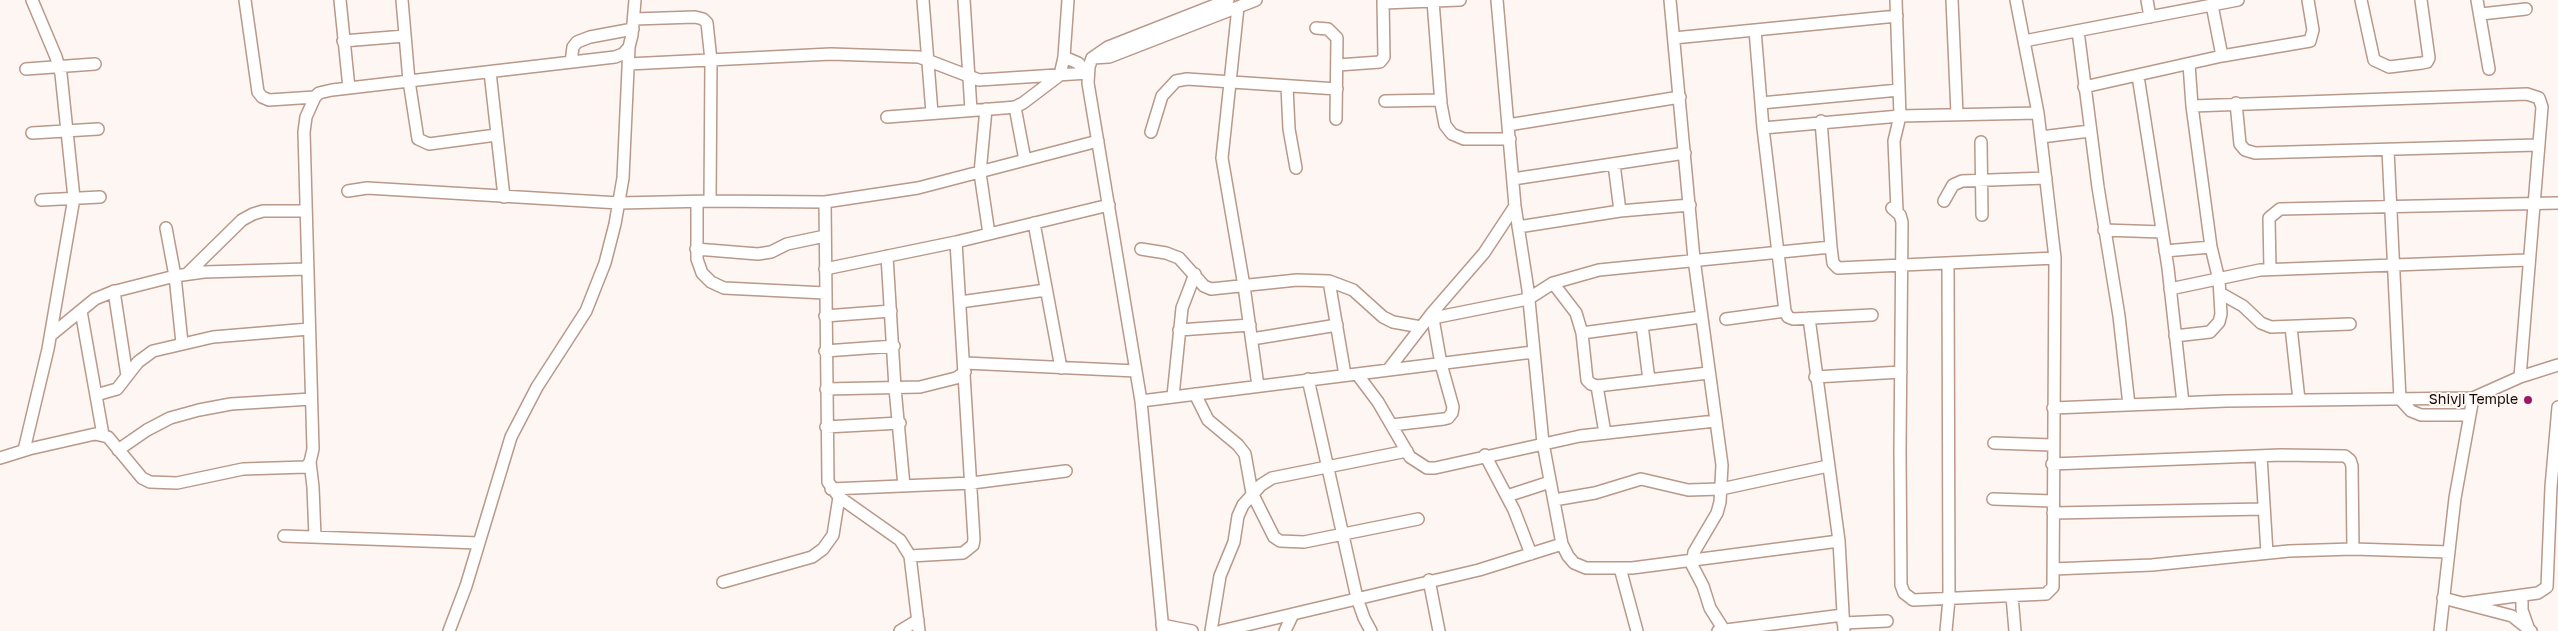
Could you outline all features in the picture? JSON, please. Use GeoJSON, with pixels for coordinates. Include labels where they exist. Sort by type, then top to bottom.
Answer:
{"type":"FeatureCollection","features":[{"type":"Feature","properties":{"kind":"street"},"geometry":{"type":"LineString","coordinates":[[24,450],[51,335],[74,198],[59,66],[32,0]]}},
{"type":"Feature","properties":{"kind":"street"},"geometry":{"type":"LineString","coordinates":[[245,0],[258,92],[262,97],[269,100],[315,98]]}},
{"type":"Feature","properties":{"kind":"street"},"geometry":{"type":"LineString","coordinates":[[340,0],[349,88]]}},
{"type":"Feature","properties":{"kind":"street"},"geometry":{"type":"LineString","coordinates":[[402,0],[409,81],[415,130],[418,139],[423,143],[429,144],[496,135]]}},
{"type":"Feature","properties":{"kind":"street"},"geometry":{"type":"LineString","coordinates":[[449,631],[512,437],[537,387],[572,334],[596,290],[605,263],[623,178],[629,47],[635,0]]}},
{"type":"Feature","properties":{"kind":"street"},"geometry":{"type":"LineString","coordinates":[[923,0],[932,113]]}},
{"type":"Feature","properties":{"kind":"street"},"geometry":{"type":"LineString","coordinates":[[964,0],[970,110]]}},
{"type":"Feature","properties":{"kind":"street"},"geometry":{"type":"LineString","coordinates":[[887,117],[1015,107],[1060,76],[1064,57],[1068,0]]}},
{"type":"Feature","properties":{"kind":"street"},"geometry":{"type":"LineString","coordinates":[[1192,631],[1162,628],[1141,401],[1088,83],[1088,73],[1092,58],[1109,57],[1233,4],[1256,0]]}},
{"type":"Feature","properties":{"kind":"street"},"geometry":{"type":"LineString","coordinates":[[1338,65],[1380,62],[1384,57],[1383,2],[1460,0]]}},
{"type":"Feature","properties":{"kind":"street"},"geometry":{"type":"LineString","coordinates":[[1496,0],[1515,206],[1528,299],[1543,443],[1562,544],[1574,563],[1586,568],[1620,568],[1692,561],[1839,541]]}},
{"type":"Feature","properties":{"kind":"street"},"geometry":{"type":"LineString","coordinates":[[1670,0],[1694,259],[1722,465],[1721,489],[1717,512],[1694,552],[1692,561],[1720,631],[1887,621]]}},
{"type":"Feature","properties":{"kind":"street"},"geometry":{"type":"LineString","coordinates":[[1896,0],[1900,116],[1894,141],[1894,210],[1902,222],[1902,585],[1904,593],[1913,600],[2046,594],[2053,587],[2052,445],[2055,258],[2038,112],[2016,0]]}},
{"type":"Feature","properties":{"kind":"street"},"geometry":{"type":"LineString","coordinates":[[1952,0],[1956,114]]}},
{"type":"Feature","properties":{"kind":"street"},"geometry":{"type":"LineString","coordinates":[[2147,0],[2150,17]]}},
{"type":"Feature","properties":{"kind":"street"},"geometry":{"type":"LineString","coordinates":[[2024,41],[2238,0]]}},
{"type":"Feature","properties":{"kind":"street"},"geometry":{"type":"LineString","coordinates":[[2084,87],[2222,56],[2310,42],[2313,30],[2308,0]]}},
{"type":"Feature","properties":{"kind":"street"},"geometry":{"type":"LineString","coordinates":[[2361,0],[2374,60],[2389,67],[2422,64],[2429,58],[2420,0]]}},
{"type":"Feature","properties":{"kind":"street"},"geometry":{"type":"LineString","coordinates":[[2477,0],[2489,69]]}},
{"type":"Feature","properties":{"kind":"street"},"geometry":{"type":"LineString","coordinates":[[1433,1],[1440,100],[1446,125],[1452,134],[1464,139],[1510,139]]}},
{"type":"Feature","properties":{"kind":"street"},"geometry":{"type":"LineString","coordinates":[[1233,4],[1231,83],[1222,158],[1244,286],[1258,386]]}},
{"type":"Feature","properties":{"kind":"street"},"geometry":{"type":"LineString","coordinates":[[2212,5],[2222,56]]}},
{"type":"Feature","properties":{"kind":"street"},"geometry":{"type":"LineString","coordinates":[[2480,14],[2526,9]]}},
{"type":"Feature","properties":{"kind":"street"},"geometry":{"type":"LineString","coordinates":[[1674,38],[1897,16]]}},
{"type":"Feature","properties":{"kind":"street"},"geometry":{"type":"LineString","coordinates":[[571,62],[574,47],[578,42],[633,24],[703,19],[708,23],[711,60],[710,201]]}},
{"type":"Feature","properties":{"kind":"street"},"geometry":{"type":"LineString","coordinates":[[1316,28],[1328,29],[1337,38],[1336,119]]}},
{"type":"Feature","properties":{"kind":"street"},"geometry":{"type":"LineString","coordinates":[[1755,30],[1763,128],[1785,311],[1788,317],[1793,319],[1872,315]]}},
{"type":"Feature","properties":{"kind":"street"},"geometry":{"type":"LineString","coordinates":[[2078,31],[2104,230],[2119,316],[2129,405]]}},
{"type":"Feature","properties":{"kind":"street"},"geometry":{"type":"LineString","coordinates":[[343,41],[405,36]]}},
{"type":"Feature","properties":{"kind":"street"},"geometry":{"type":"LineString","coordinates":[[315,537],[314,487],[310,462],[313,449],[308,329],[304,124],[309,108],[315,98],[323,91],[616,57],[623,54],[629,47]]}},
{"type":"Feature","properties":{"kind":"street"},"geometry":{"type":"LineString","coordinates":[[628,64],[831,54],[877,57],[907,56],[928,60],[969,77],[1005,80],[1088,73]]}},
{"type":"Feature","properties":{"kind":"street"},"geometry":{"type":"LineString","coordinates":[[1064,57],[1078,64],[1088,73]]}},
{"type":"Feature","properties":{"kind":"street"},"geometry":{"type":"LineString","coordinates":[[26,69],[95,64]]}},
{"type":"Feature","properties":{"kind":"street"},"geometry":{"type":"LineString","coordinates":[[2175,336],[2210,332],[2215,327],[2221,314],[2219,280],[2211,246],[2192,106],[2189,64]]}},
{"type":"Feature","properties":{"kind":"street"},"geometry":{"type":"LineString","coordinates":[[490,72],[504,197]]}},
{"type":"Feature","properties":{"kind":"street"},"geometry":{"type":"LineString","coordinates":[[2138,76],[2165,251],[2183,403]]}},
{"type":"Feature","properties":{"kind":"street"},"geometry":{"type":"LineString","coordinates":[[1151,132],[1162,96],[1176,81],[1187,79],[1337,89]]}},
{"type":"Feature","properties":{"kind":"street"},"geometry":{"type":"LineString","coordinates":[[1287,86],[1290,129],[1296,168]]}},
{"type":"Feature","properties":{"kind":"street"},"geometry":{"type":"LineString","coordinates":[[1761,103],[1899,90]]}},
{"type":"Feature","properties":{"kind":"street"},"geometry":{"type":"LineString","coordinates":[[2192,106],[2527,94],[2539,98],[2542,106],[2520,377]]}},
{"type":"Feature","properties":{"kind":"street"},"geometry":{"type":"LineString","coordinates":[[1508,125],[1680,98]]}},
{"type":"Feature","properties":{"kind":"street"},"geometry":{"type":"LineString","coordinates":[[1385,101],[1440,100]]}},
{"type":"Feature","properties":{"kind":"street"},"geometry":{"type":"LineString","coordinates":[[2236,103],[2238,139],[2245,150],[2255,153],[2538,145]]}},
{"type":"Feature","properties":{"kind":"street"},"geometry":{"type":"LineString","coordinates":[[1015,107],[1025,160]]}},
{"type":"Feature","properties":{"kind":"street"},"geometry":{"type":"LineString","coordinates":[[986,109],[980,173],[989,234]]}},
{"type":"Feature","properties":{"kind":"street"},"geometry":{"type":"LineString","coordinates":[[1763,128],[1821,121],[1900,116],[2038,112]]}},
{"type":"Feature","properties":{"kind":"street"},"geometry":{"type":"LineString","coordinates":[[1821,121],[1833,263],[1843,270],[2055,258]]}},
{"type":"Feature","properties":{"kind":"street"},"geometry":{"type":"LineString","coordinates":[[32,133],[98,130]]}},
{"type":"Feature","properties":{"kind":"street"},"geometry":{"type":"LineString","coordinates":[[2041,137],[2090,131]]}},
{"type":"Feature","properties":{"kind":"street"},"geometry":{"type":"LineString","coordinates":[[348,191],[367,188],[619,203],[710,201],[825,202],[918,188],[1098,141]]}},
{"type":"Feature","properties":{"kind":"street"},"geometry":{"type":"LineString","coordinates":[[1981,142],[1982,214]]}},
{"type":"Feature","properties":{"kind":"street"},"geometry":{"type":"LineString","coordinates":[[2388,150],[2400,399],[2411,411],[2421,414],[2468,415]]}},
{"type":"Feature","properties":{"kind":"street"},"geometry":{"type":"LineString","coordinates":[[1513,179],[1685,153]]}},
{"type":"Feature","properties":{"kind":"street"},"geometry":{"type":"LineString","coordinates":[[1614,164],[1620,211]]}},
{"type":"Feature","properties":{"kind":"street"},"geometry":{"type":"LineString","coordinates":[[1944,201],[1956,183],[1982,180],[2046,178]]}},
{"type":"Feature","properties":{"kind":"street"},"geometry":{"type":"LineString","coordinates":[[41,200],[100,197]]}},
{"type":"Feature","properties":{"kind":"street"},"geometry":{"type":"LineString","coordinates":[[697,202],[696,248],[702,273],[711,282],[724,288],[825,293]]}},
{"type":"Feature","properties":{"kind":"street"},"geometry":{"type":"LineString","coordinates":[[723,582],[812,558],[823,549],[832,535],[836,493],[826,466],[825,202]]}},
{"type":"Feature","properties":{"kind":"street"},"geometry":{"type":"LineString","coordinates":[[2270,269],[2269,218],[2280,209],[2558,202]]}},
{"type":"Feature","properties":{"kind":"street"},"geometry":{"type":"LineString","coordinates":[[825,269],[956,242],[1109,205]]}},
{"type":"Feature","properties":{"kind":"street"},"geometry":{"type":"LineString","coordinates":[[1518,227],[1620,211],[1690,205]]}},
{"type":"Feature","properties":{"kind":"street"},"geometry":{"type":"LineString","coordinates":[[1388,370],[1421,327],[1484,254],[1515,206]]}},
{"type":"Feature","properties":{"kind":"street"},"geometry":{"type":"LineString","coordinates":[[180,275],[248,217],[263,212],[306,211]]}},
{"type":"Feature","properties":{"kind":"street"},"geometry":{"type":"LineString","coordinates":[[1034,223],[1061,368]]}},
{"type":"Feature","properties":{"kind":"street"},"geometry":{"type":"LineString","coordinates":[[166,228],[180,275],[182,343]]}},
{"type":"Feature","properties":{"kind":"street"},"geometry":{"type":"LineString","coordinates":[[2104,230],[2162,232]]}},
{"type":"Feature","properties":{"kind":"street"},"geometry":{"type":"LineString","coordinates":[[696,248],[758,254],[771,252],[787,244],[825,236]]}},
{"type":"Feature","properties":{"kind":"street"},"geometry":{"type":"LineString","coordinates":[[910,556],[963,553],[973,545],[972,483],[956,242]]}},
{"type":"Feature","properties":{"kind":"street"},"geometry":{"type":"LineString","coordinates":[[2165,251],[2211,246]]}},
{"type":"Feature","properties":{"kind":"street"},"geometry":{"type":"LineString","coordinates":[[1432,316],[1528,299],[1553,284],[1599,270],[1694,259],[1831,247]]}},
{"type":"Feature","properties":{"kind":"street"},"geometry":{"type":"LineString","coordinates":[[1140,248],[1160,251],[1179,258],[1204,286],[1210,289],[1297,280],[1329,280],[1353,290],[1384,317],[1393,322],[1421,327]]}},
{"type":"Feature","properties":{"kind":"street"},"geometry":{"type":"LineString","coordinates":[[887,256],[894,346],[895,388],[900,423],[904,486]]}},
{"type":"Feature","properties":{"kind":"street"},"geometry":{"type":"LineString","coordinates":[[2170,289],[2270,269],[2528,260]]}},
{"type":"Feature","properties":{"kind":"street"},"geometry":{"type":"LineString","coordinates":[[1946,631],[1950,599],[1948,264]]}},
{"type":"Feature","properties":{"kind":"street"},"geometry":{"type":"LineString","coordinates":[[51,335],[95,299],[114,291],[180,275],[204,272],[307,270]]}},
{"type":"Feature","properties":{"kind":"street"},"geometry":{"type":"LineString","coordinates":[[1174,396],[1182,308],[1195,274]]}},
{"type":"Feature","properties":{"kind":"street"},"geometry":{"type":"LineString","coordinates":[[1329,280],[1345,375]]}},
{"type":"Feature","properties":{"kind":"street"},"geometry":{"type":"LineString","coordinates":[[1553,284],[1576,313],[1582,333],[1587,380],[1591,384],[1597,386],[1708,373]]}},
{"type":"Feature","properties":{"kind":"street"},"geometry":{"type":"LineString","coordinates":[[960,302],[1046,290]]}},
{"type":"Feature","properties":{"kind":"street"},"geometry":{"type":"LineString","coordinates":[[114,291],[127,376]]}},
{"type":"Feature","properties":{"kind":"street"},"geometry":{"type":"LineString","coordinates":[[2220,293],[2243,306],[2261,323],[2271,327],[2350,324]]}},
{"type":"Feature","properties":{"kind":"street"},"geometry":{"type":"LineString","coordinates":[[825,316],[891,310]]}},
{"type":"Feature","properties":{"kind":"street"},"geometry":{"type":"LineString","coordinates":[[81,311],[103,435]]}},
{"type":"Feature","properties":{"kind":"street"},"geometry":{"type":"LineString","coordinates":[[1726,319],[1785,311]]}},
{"type":"Feature","properties":{"kind":"street"},"geometry":{"type":"LineString","coordinates":[[1392,425],[1448,418],[1453,407],[1441,364],[1432,316]]}},
{"type":"Feature","properties":{"kind":"street"},"geometry":{"type":"LineString","coordinates":[[1582,333],[1701,317]]}},
{"type":"Feature","properties":{"kind":"street"},"geometry":{"type":"LineString","coordinates":[[1809,318],[1839,541],[1843,623]]}},
{"type":"Feature","properties":{"kind":"street"},"geometry":{"type":"LineString","coordinates":[[1252,339],[1337,324]]}},
{"type":"Feature","properties":{"kind":"street"},"geometry":{"type":"LineString","coordinates":[[1179,330],[1250,325]]}},
{"type":"Feature","properties":{"kind":"street"},"geometry":{"type":"LineString","coordinates":[[1642,325],[1649,380]]}},
{"type":"Feature","properties":{"kind":"street"},"geometry":{"type":"LineString","coordinates":[[2291,327],[2299,400]]}},
{"type":"Feature","properties":{"kind":"street"},"geometry":{"type":"LineString","coordinates":[[96,395],[117,389],[146,355],[182,343],[213,337],[308,329]]}},
{"type":"Feature","properties":{"kind":"street"},"geometry":{"type":"LineString","coordinates":[[825,351],[894,346]]}},
{"type":"Feature","properties":{"kind":"street"},"geometry":{"type":"LineString","coordinates":[[1141,401],[1533,352]]}},
{"type":"Feature","properties":{"kind":"street"},"geometry":{"type":"LineString","coordinates":[[2053,408],[2299,400],[2473,398],[2520,377],[2558,365]]}},
{"type":"Feature","properties":{"kind":"street"},"geometry":{"type":"LineString","coordinates":[[826,389],[895,388],[943,382],[965,368],[1061,368],[1136,371]]}},
{"type":"Feature","properties":{"kind":"street"},"geometry":{"type":"LineString","coordinates":[[1816,377],[1901,372]]}},
{"type":"Feature","properties":{"kind":"street"},"geometry":{"type":"LineString","coordinates":[[1357,374],[1392,425],[1410,457],[1427,468],[1436,468],[1543,443],[1605,433],[1715,421]]}},
{"type":"Feature","properties":{"kind":"street"},"geometry":{"type":"LineString","coordinates":[[1308,379],[1357,598],[1371,631]]}},
{"type":"Feature","properties":{"kind":"street"},"geometry":{"type":"LineString","coordinates":[[1597,386],[1605,433]]}},
{"type":"Feature","properties":{"kind":"street"},"geometry":{"type":"LineString","coordinates":[[1196,394],[1208,420],[1238,445],[1245,454],[1252,494],[1274,537],[1280,541],[1304,542],[1418,519]]}},
{"type":"Feature","properties":{"kind":"street"},"geometry":{"type":"LineString","coordinates":[[2440,631],[2468,415],[2473,398]]}},
{"type":"Feature","properties":{"kind":"street"},"geometry":{"type":"LineString","coordinates":[[118,450],[147,430],[170,418],[199,410],[231,404],[311,399]]}},
{"type":"Feature","properties":{"kind":"street"},"geometry":{"type":"LineString","coordinates":[[2465,603],[2543,592],[2547,587],[2551,487],[2558,407]]}},
{"type":"Feature","properties":{"kind":"street"},"geometry":{"type":"LineString","coordinates":[[826,427],[900,423]]}},
{"type":"Feature","properties":{"kind":"street"},"geometry":{"type":"LineString","coordinates":[[0,458],[24,450],[90,435],[103,435],[108,437],[142,478],[150,482],[164,484],[183,482],[243,469],[299,468],[310,462]]}},
{"type":"Feature","properties":{"kind":"street"},"geometry":{"type":"LineString","coordinates":[[1994,443],[2052,445]]}},
{"type":"Feature","properties":{"kind":"street"},"geometry":{"type":"LineString","coordinates":[[1211,631],[1220,576],[1234,542],[1238,516],[1242,505],[1252,494],[1272,478],[1407,451]]}},
{"type":"Feature","properties":{"kind":"street"},"geometry":{"type":"LineString","coordinates":[[2052,464],[2339,455],[2350,460],[2353,549]]}},
{"type":"Feature","properties":{"kind":"street"},"geometry":{"type":"LineString","coordinates":[[1485,456],[1506,496],[1531,554]]}},
{"type":"Feature","properties":{"kind":"street"},"geometry":{"type":"LineString","coordinates":[[2261,456],[2267,553]]}},
{"type":"Feature","properties":{"kind":"street"},"geometry":{"type":"LineString","coordinates":[[1554,500],[1595,493],[1641,480],[1688,490],[1721,489],[1828,466]]}},
{"type":"Feature","properties":{"kind":"street"},"geometry":{"type":"LineString","coordinates":[[836,493],[904,486],[972,483],[1066,471]]}},
{"type":"Feature","properties":{"kind":"street"},"geometry":{"type":"LineString","coordinates":[[1506,496],[1550,482]]}},
{"type":"Feature","properties":{"kind":"street"},"geometry":{"type":"LineString","coordinates":[[836,493],[900,540],[910,556],[919,626],[901,630]]}},
{"type":"Feature","properties":{"kind":"street"},"geometry":{"type":"LineString","coordinates":[[1992,499],[2053,507],[2264,509]]}},
{"type":"Feature","properties":{"kind":"street"},"geometry":{"type":"LineString","coordinates":[[284,536],[479,543]]}},
{"type":"Feature","properties":{"kind":"street"},"geometry":{"type":"LineString","coordinates":[[1221,631],[1429,580],[1479,570],[1562,544]]}},
{"type":"Feature","properties":{"kind":"street"},"geometry":{"type":"LineString","coordinates":[[2053,569],[2152,565],[2267,553],[2353,549],[2449,552]]}},
{"type":"Feature","properties":{"kind":"street"},"geometry":{"type":"LineString","coordinates":[[1620,568],[1637,631]]}},
{"type":"Feature","properties":{"kind":"street"},"geometry":{"type":"LineString","coordinates":[[1429,580],[1439,631]]}},
{"type":"Feature","properties":{"kind":"street"},"geometry":{"type":"LineString","coordinates":[[2522,595],[2522,610],[2530,629]]}},
{"type":"Feature","properties":{"kind":"street"},"geometry":{"type":"LineString","coordinates":[[2012,596],[2015,631]]}},
{"type":"Feature","properties":{"kind":"street"},"geometry":{"type":"LineString","coordinates":[[2444,598],[2512,616],[2530,629]]}},
{"type":"Feature","properties":{"kind":"street"},"geometry":{"type":"LineString","coordinates":[[1285,631],[1293,614]]}},
{"type":"Feature","properties":{"kind":"place","name":"Shivji Temple"},"geometry":{"type":"Point","coordinates":[2528,400]}}]}
